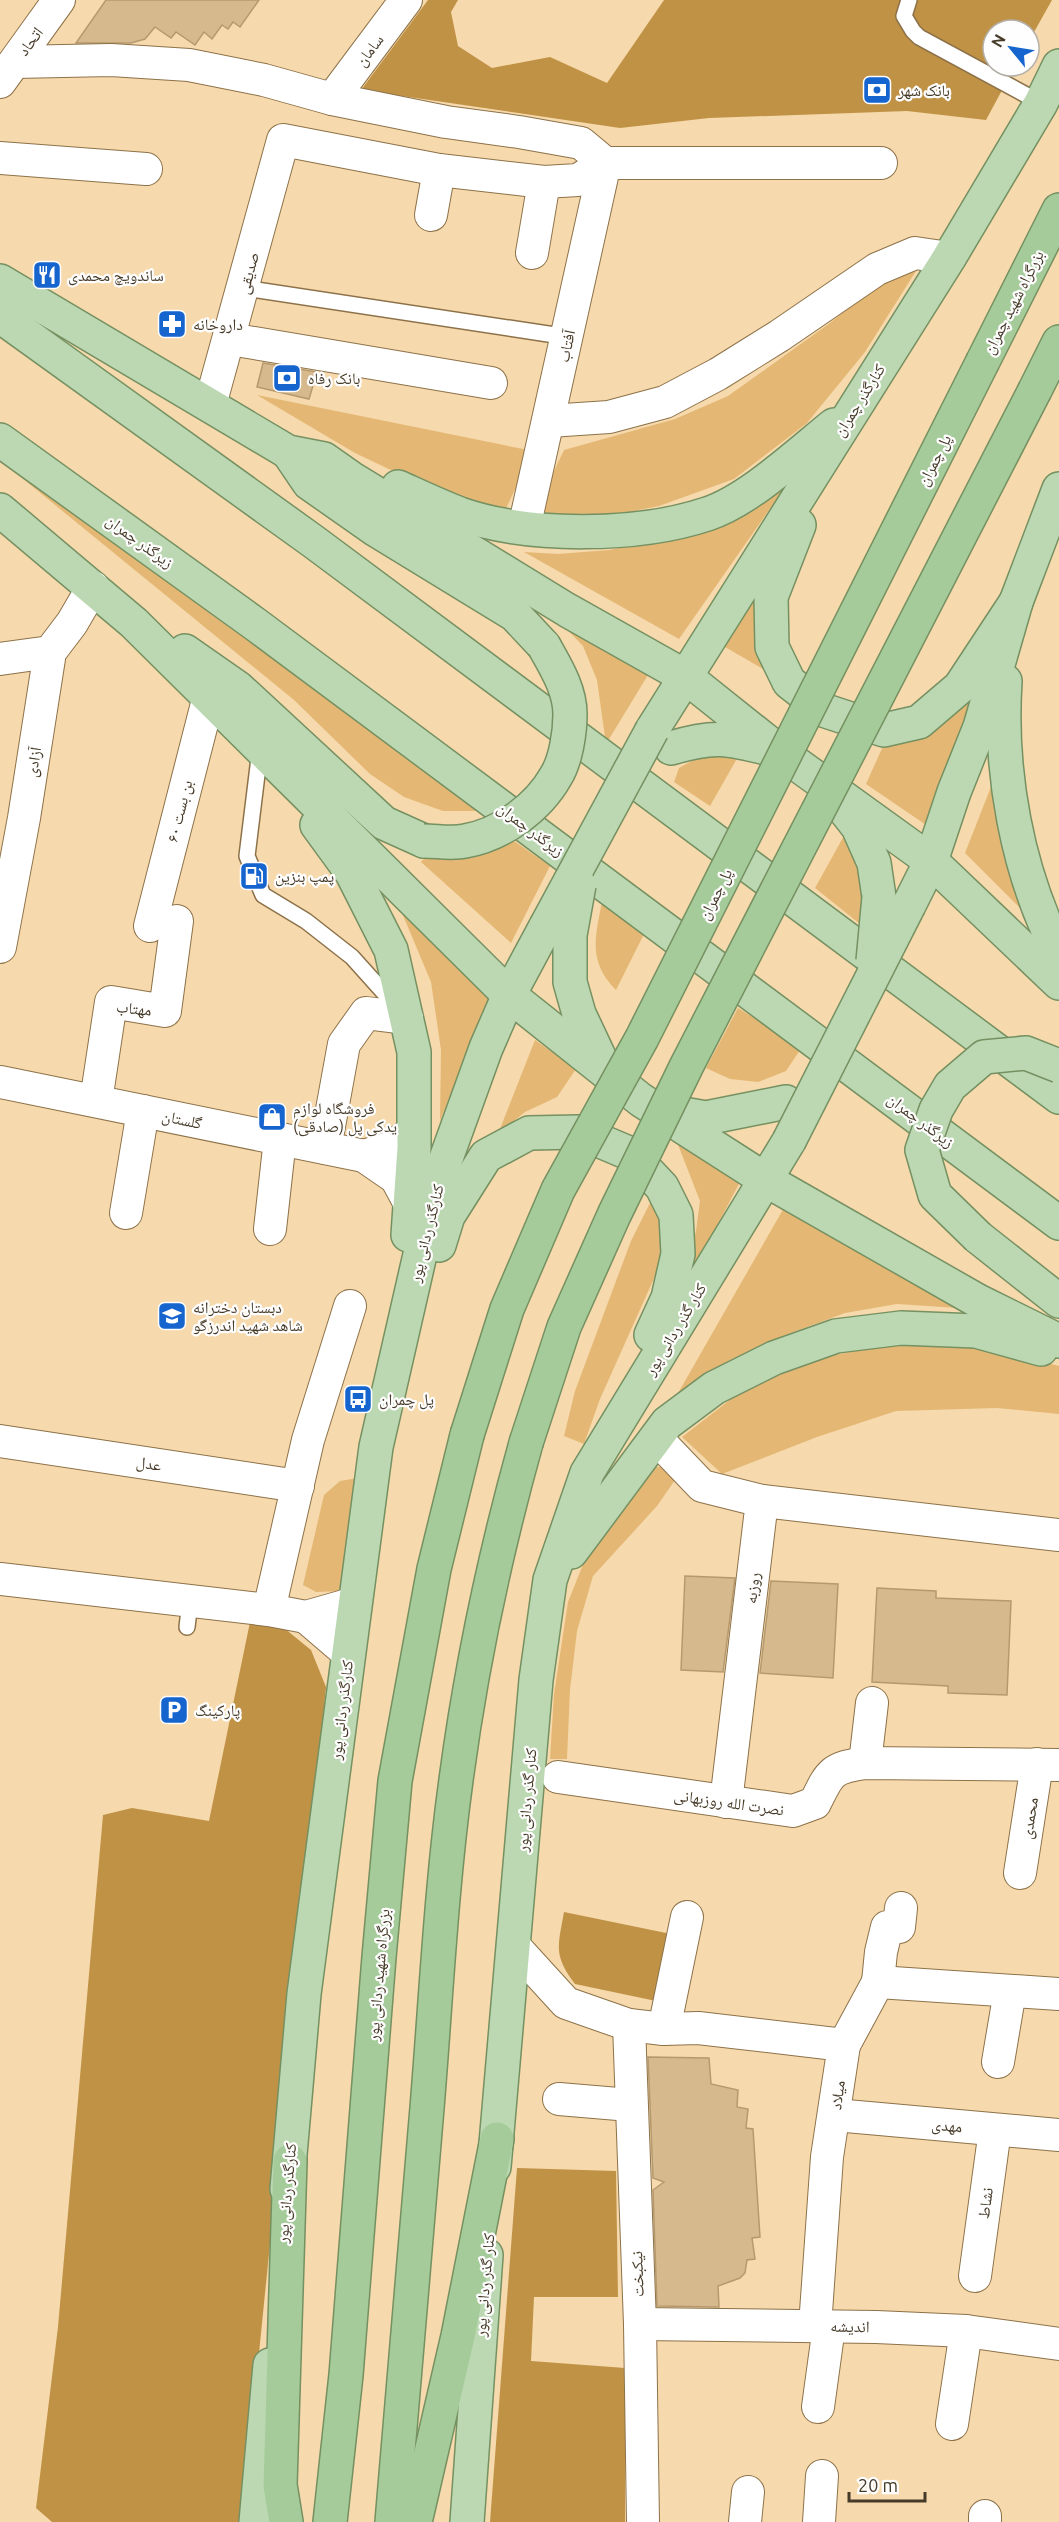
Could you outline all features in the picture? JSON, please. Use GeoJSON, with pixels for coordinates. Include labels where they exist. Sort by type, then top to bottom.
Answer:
{"type":"FeatureCollection","features":[{"type":"Feature","properties":{"kind":"highway","name":"بزرگراه شهید چمران"},"geometry":{"type":"LineString","coordinates":[[984,361],[1059,210]]}},
{"type":"Feature","properties":{"kind":"highway"},"geometry":{"type":"LineString","coordinates":[[392,2522],[438,1963],[456,1782],[482,1626],[525,1443],[564,1327],[614,1215],[687,1065],[1059,342]]}},
{"type":"Feature","properties":{"kind":"highway","name":"پل چمران"},"geometry":{"type":"LineString","coordinates":[[467,1435],[507,1309],[558,1190],[648,1028],[984,361]]}},
{"type":"Feature","properties":{"kind":"highway","name":"بزرگراه شهید ردانی پور"},"geometry":{"type":"LineString","coordinates":[[330,2522],[346,2375],[378,1958],[395,1781],[434,1569],[467,1435]]}},
{"type":"Feature","properties":{"kind":"highway"},"geometry":{"type":"LineString","coordinates":[[416,2522],[458,2336],[497,2139]]}},
{"type":"Feature","properties":{"kind":"highway"},"geometry":{"type":"LineString","coordinates":[[286,2522],[280,2485],[290,2161]]}},
{"type":"Feature","properties":{"kind":"main road","name":"کنارگذر چمران"},"geometry":{"type":"LineString","coordinates":[[558,931],[584,856],[607,814],[662,739],[686,677],[949,258],[1041,103],[1059,66]]}},
{"type":"Feature","properties":{"kind":"main road"},"geometry":{"type":"LineString","coordinates":[[0,281],[288,452],[324,459],[351,478],[567,610],[686,677],[780,752],[931,861],[1059,983]]}},
{"type":"Feature","properties":{"kind":"main road"},"geometry":{"type":"LineString","coordinates":[[0,316],[315,542],[1059,1097]]}},
{"type":"Feature","properties":{"kind":"main road"},"geometry":{"type":"LineString","coordinates":[[351,478],[391,484],[461,514],[524,528],[584,532],[653,525],[708,514],[752,490],[854,409]]}},
{"type":"Feature","properties":{"kind":"main road"},"geometry":{"type":"LineString","coordinates":[[854,409],[795,532],[771,597],[772,647],[789,682],[826,711],[884,730],[919,722],[960,687],[1016,602]]}},
{"type":"Feature","properties":{"kind":"main road","name":"زیرگذر چمران"},"geometry":{"type":"LineString","coordinates":[[0,440],[255,624],[1059,1223]]}},
{"type":"Feature","properties":{"kind":"main road"},"geometry":{"type":"LineString","coordinates":[[93,587],[238,688],[384,823],[424,841],[464,842],[500,830],[532,807],[557,776],[565,749],[570,712],[562,678],[544,646],[515,615],[376,530],[309,483],[288,452]]}},
{"type":"Feature","properties":{"kind":"main road"},"geometry":{"type":"LineString","coordinates":[[826,784],[858,827],[894,901],[931,861],[980,728],[1016,602],[1059,489]]}},
{"type":"Feature","properties":{"kind":"main road"},"geometry":{"type":"LineString","coordinates":[[0,510],[134,623],[509,994],[608,1074],[655,1109],[766,1180],[978,1301],[1059,1341]]}},
{"type":"Feature","properties":{"kind":"main road"},"geometry":{"type":"LineString","coordinates":[[1016,602],[1005,683],[1006,782],[1037,906],[1059,953]]}},
{"type":"Feature","properties":{"kind":"main road"},"geometry":{"type":"LineString","coordinates":[[662,739],[733,740],[780,752]]}},
{"type":"Feature","properties":{"kind":"main road"},"geometry":{"type":"LineString","coordinates":[[260,747],[352,873],[391,951],[414,1052],[414,1131],[406,1260],[382,1381],[376,1448]]}},
{"type":"Feature","properties":{"kind":"main road","name":"کنار گذر ردانی پور"},"geometry":{"type":"LineString","coordinates":[[466,2522],[480,2325],[536,1680],[550,1580],[587,1473],[789,1141],[871,981],[894,901]]}},
{"type":"Feature","properties":{"kind":"main road"},"geometry":{"type":"LineString","coordinates":[[558,931],[579,1014],[608,1074]]}},
{"type":"Feature","properties":{"kind":"main road","name":"کنارگذر ردانی پور"},"geometry":{"type":"LineString","coordinates":[[256,2522],[304,1994],[376,1448],[435,1189],[486,1048],[509,994],[558,931]]}},
{"type":"Feature","properties":{"kind":"main road"},"geometry":{"type":"LineString","coordinates":[[655,1109],[706,1118],[786,1102],[837,1048]]}},
{"type":"Feature","properties":{"kind":"main road"},"geometry":{"type":"LineString","coordinates":[[1059,1066],[1026,1053],[984,1057],[950,1086],[936,1110],[922,1150],[935,1195],[978,1237],[1059,1301]]}},
{"type":"Feature","properties":{"kind":"main road"},"geometry":{"type":"LineString","coordinates":[[376,1448],[448,1216],[486,1156],[529,1133],[579,1132],[631,1154],[662,1187],[675,1215],[678,1254],[668,1298],[587,1473]]}},
{"type":"Feature","properties":{"kind":"main road"},"geometry":{"type":"LineString","coordinates":[[550,1580],[667,1423],[714,1388],[774,1358],[836,1336],[901,1328],[976,1331],[1059,1355]]}},
{"type":"Feature","properties":{"kind":"street","name":"اتحاد"},"geometry":{"type":"LineString","coordinates":[[7,72],[60,0]]}},
{"type":"Feature","properties":{"kind":"street","name":"سامان"},"geometry":{"type":"LineString","coordinates":[[332,99],[406,0]]}},
{"type":"Feature","properties":{"kind":"street"},"geometry":{"type":"LineString","coordinates":[[7,72],[111,60],[189,65],[264,80],[332,99],[446,122],[581,143],[605,163]]}},
{"type":"Feature","properties":{"kind":"street","name":"صدیقی"},"geometry":{"type":"LineString","coordinates":[[210,405],[284,140],[439,171]]}},
{"type":"Feature","properties":{"kind":"street"},"geometry":{"type":"LineString","coordinates":[[0,158],[146,169]]}},
{"type":"Feature","properties":{"kind":"street"},"geometry":{"type":"LineString","coordinates":[[431,215],[439,171],[544,182],[578,180],[605,163],[881,163]]}},
{"type":"Feature","properties":{"kind":"street","name":"آفتاب"},"geometry":{"type":"LineString","coordinates":[[524,528],[605,163]]}},
{"type":"Feature","properties":{"kind":"street"},"geometry":{"type":"LineString","coordinates":[[532,253],[544,182]]}},
{"type":"Feature","properties":{"kind":"street"},"geometry":{"type":"LineString","coordinates":[[549,421],[609,417],[665,402],[718,374],[779,336],[877,268],[915,253],[949,258]]}},
{"type":"Feature","properties":{"kind":"street"},"geometry":{"type":"LineString","coordinates":[[230,339],[491,383]]}},
{"type":"Feature","properties":{"kind":"street","name":"آزادی"},"geometry":{"type":"LineString","coordinates":[[0,947],[24,818],[50,652],[72,623],[93,587]]}},
{"type":"Feature","properties":{"kind":"street"},"geometry":{"type":"LineString","coordinates":[[0,659],[50,652]]}},
{"type":"Feature","properties":{"kind":"street","name":"بن بست ۶۰"},"geometry":{"type":"LineString","coordinates":[[163,923],[209,696]]}},
{"type":"Feature","properties":{"kind":"street","name":"مهتاب"},"geometry":{"type":"LineString","coordinates":[[96,1101],[111,1002],[165,1011],[163,923]]}},
{"type":"Feature","properties":{"kind":"street"},"geometry":{"type":"LineString","coordinates":[[325,1148],[344,1044],[366,1013],[407,1018]]}},
{"type":"Feature","properties":{"kind":"street","name":"گلستان"},"geometry":{"type":"LineString","coordinates":[[0,1082],[364,1156]]}},
{"type":"Feature","properties":{"kind":"street"},"geometry":{"type":"LineString","coordinates":[[126,1213],[143,1111]]}},
{"type":"Feature","properties":{"kind":"street"},"geometry":{"type":"LineString","coordinates":[[364,1156],[392,1147],[414,1131]]}},
{"type":"Feature","properties":{"kind":"street"},"geometry":{"type":"LineString","coordinates":[[270,1229],[280,1139]]}},
{"type":"Feature","properties":{"kind":"street"},"geometry":{"type":"LineString","coordinates":[[364,1156],[396,1178],[410,1204]]}},
{"type":"Feature","properties":{"kind":"street"},"geometry":{"type":"LineString","coordinates":[[269,1610],[308,1440],[350,1306]]}},
{"type":"Feature","properties":{"kind":"street"},"geometry":{"type":"LineString","coordinates":[[656,1438],[702,1486],[762,1501],[1059,1535]]}},
{"type":"Feature","properties":{"kind":"street","name":"عدل"},"geometry":{"type":"LineString","coordinates":[[0,1441],[298,1486]]}},
{"type":"Feature","properties":{"kind":"street","name":"روزبه"},"geometry":{"type":"LineString","coordinates":[[726,1802],[762,1501]]}},
{"type":"Feature","properties":{"kind":"street"},"geometry":{"type":"LineString","coordinates":[[0,1579],[189,1614],[269,1610],[306,1617],[355,1603]]}},
{"type":"Feature","properties":{"kind":"street"},"geometry":{"type":"LineString","coordinates":[[306,1617],[348,1653]]}},
{"type":"Feature","properties":{"kind":"street"},"geometry":{"type":"LineString","coordinates":[[865,1763],[872,1702]]}},
{"type":"Feature","properties":{"kind":"street","name":"نصرت الله روزبهانی"},"geometry":{"type":"LineString","coordinates":[[558,1777],[793,1811],[815,1803],[825,1783],[839,1767],[865,1763],[1048,1764]]}},
{"type":"Feature","properties":{"kind":"street","name":"محمدی"},"geometry":{"type":"LineString","coordinates":[[1020,1873],[1048,1764]]}},
{"type":"Feature","properties":{"kind":"street"},"geometry":{"type":"LineString","coordinates":[[514,1946],[566,2003],[629,2025],[664,2029],[698,2028],[844,2045],[878,1982],[881,1952],[887,1927],[899,1927],[901,1908]]}},
{"type":"Feature","properties":{"kind":"street"},"geometry":{"type":"LineString","coordinates":[[664,2029],[687,1917]]}},
{"type":"Feature","properties":{"kind":"street"},"geometry":{"type":"LineString","coordinates":[[878,1982],[1059,1994]]}},
{"type":"Feature","properties":{"kind":"street"},"geometry":{"type":"LineString","coordinates":[[998,2062],[1010,1991]]}},
{"type":"Feature","properties":{"kind":"street","name":"نیکبخت"},"geometry":{"type":"LineString","coordinates":[[629,2025],[630,2105],[640,2324],[643,2522]]}},
{"type":"Feature","properties":{"kind":"street","name":"میلاد"},"geometry":{"type":"LineString","coordinates":[[814,2326],[827,2157],[844,2045]]}},
{"type":"Feature","properties":{"kind":"street"},"geometry":{"type":"LineString","coordinates":[[559,2099],[630,2105]]}},
{"type":"Feature","properties":{"kind":"street","name":"مهدی"},"geometry":{"type":"LineString","coordinates":[[835,2115],[1059,2135]]}},
{"type":"Feature","properties":{"kind":"street","name":"نشاط"},"geometry":{"type":"LineString","coordinates":[[975,2276],[995,2130]]}},
{"type":"Feature","properties":{"kind":"street","name":"اندیشه"},"geometry":{"type":"LineString","coordinates":[[640,2324],[966,2331],[1059,2344]]}},
{"type":"Feature","properties":{"kind":"street"},"geometry":{"type":"LineString","coordinates":[[814,2326],[828,2334],[818,2407]]}},
{"type":"Feature","properties":{"kind":"street"},"geometry":{"type":"LineString","coordinates":[[952,2424],[966,2331]]}},
{"type":"Feature","properties":{"kind":"street"},"geometry":{"type":"LineString","coordinates":[[819,2522],[822,2476]]}},
{"type":"Feature","properties":{"kind":"lane"},"geometry":{"type":"LineString","coordinates":[[909,0],[904,16],[912,31],[919,38],[1041,103]]}},
{"type":"Feature","properties":{"kind":"lane"},"geometry":{"type":"LineString","coordinates":[[244,288],[568,338]]}},
{"type":"Feature","properties":{"kind":"lane"},"geometry":{"type":"LineString","coordinates":[[260,747],[247,856],[263,895],[306,921],[352,957],[407,1018]]}},
{"type":"Feature","properties":{"kind":"shaded area"},"geometry":{"type":"Polygon","coordinates":[[[428,0],[458,0],[451,12],[458,46],[492,68],[550,57],[607,83],[664,0],[1052,0],[1041,20],[981,18],[981,78],[1009,78],[986,120],[907,111],[709,118],[620,128],[361,90],[428,0]]]}},
{"type":"Feature","properties":{"kind":"shaded area"},"geometry":{"type":"Polygon","coordinates":[[[916,271],[865,352],[807,423],[734,479],[659,506],[598,518],[530,521],[564,450],[675,419],[728,396],[830,323],[886,277],[916,271]]]}},
{"type":"Feature","properties":{"kind":"shaded area"},"geometry":{"type":"Polygon","coordinates":[[[257,395],[533,451],[501,519],[355,453],[257,395]]]}},
{"type":"Feature","properties":{"kind":"shaded area"},"geometry":{"type":"Polygon","coordinates":[[[0,460],[45,490],[289,671],[486,811],[443,811],[404,797],[370,774],[294,700],[0,460]]]}},
{"type":"Feature","properties":{"kind":"shaded area"},"geometry":{"type":"Polygon","coordinates":[[[792,477],[679,639],[524,552],[558,554],[609,550],[706,532],[746,512],[792,477]]]}},
{"type":"Feature","properties":{"kind":"shaded area"},"geometry":{"type":"Polygon","coordinates":[[[772,564],[772,674],[725,647],[772,564]]]}},
{"type":"Feature","properties":{"kind":"shaded area"},"geometry":{"type":"Polygon","coordinates":[[[556,618],[651,670],[606,744],[597,680],[583,646],[556,618]]]}},
{"type":"Feature","properties":{"kind":"shaded area"},"geometry":{"type":"Polygon","coordinates":[[[979,687],[932,829],[866,784],[884,744],[979,687]]]}},
{"type":"Feature","properties":{"kind":"shaded area"},"geometry":{"type":"Polygon","coordinates":[[[723,753],[739,755],[710,806],[674,782],[679,768],[699,757],[723,753]]]}},
{"type":"Feature","properties":{"kind":"shaded area"},"geometry":{"type":"Polygon","coordinates":[[[996,774],[1032,920],[965,853],[996,774]]]}},
{"type":"Feature","properties":{"kind":"shaded area"},"geometry":{"type":"Polygon","coordinates":[[[845,834],[865,880],[860,924],[815,888],[845,834]]]}},
{"type":"Feature","properties":{"kind":"shaded area"},"geometry":{"type":"Polygon","coordinates":[[[514,841],[550,866],[511,943],[421,862],[431,851],[483,854],[514,841]]]}},
{"type":"Feature","properties":{"kind":"shaded area"},"geometry":{"type":"Polygon","coordinates":[[[397,901],[491,994],[440,1121],[441,1050],[431,982],[397,901]]]}},
{"type":"Feature","properties":{"kind":"shaded area"},"geometry":{"type":"Polygon","coordinates":[[[602,902],[645,932],[616,990],[607,980],[597,959],[596,938],[602,902]]]}},
{"type":"Feature","properties":{"kind":"shaded area"},"geometry":{"type":"Polygon","coordinates":[[[738,1008],[802,1047],[786,1071],[758,1082],[730,1079],[706,1068],[738,1008]]]}},
{"type":"Feature","properties":{"kind":"shaded area"},"geometry":{"type":"Polygon","coordinates":[[[535,1040],[576,1069],[557,1097],[525,1112],[498,1134],[535,1040]]]}},
{"type":"Feature","properties":{"kind":"shaded area"},"geometry":{"type":"Polygon","coordinates":[[[675,1137],[742,1178],[677,1302],[696,1231],[700,1201],[675,1137]]]}},
{"type":"Feature","properties":{"kind":"shaded area"},"geometry":{"type":"Polygon","coordinates":[[[654,1195],[663,1223],[664,1256],[600,1399],[584,1444],[564,1436],[575,1391],[631,1241],[654,1195]]]}},
{"type":"Feature","properties":{"kind":"shaded area"},"geometry":{"type":"Polygon","coordinates":[[[785,1206],[973,1309],[897,1304],[845,1313],[785,1335],[730,1360],[677,1395],[785,1206]]]}},
{"type":"Feature","properties":{"kind":"shaded area"},"geometry":{"type":"Polygon","coordinates":[[[903,1341],[975,1346],[1059,1366],[1059,1414],[997,1408],[896,1411],[817,1437],[722,1474],[682,1437],[740,1392],[816,1359],[903,1341]]]}},
{"type":"Feature","properties":{"kind":"shaded area"},"geometry":{"type":"Polygon","coordinates":[[[648,1467],[667,1467],[675,1480],[657,1506],[593,1576],[577,1631],[570,1690],[567,1759],[550,1759],[554,1694],[568,1602],[586,1557],[648,1467]]]}},
{"type":"Feature","properties":{"kind":"shaded area"},"geometry":{"type":"Polygon","coordinates":[[[358,1478],[345,1591],[316,1592],[303,1585],[324,1495],[340,1481],[358,1478]]]}},
{"type":"Feature","properties":{"kind":"shaded area"},"geometry":{"type":"Polygon","coordinates":[[[250,1622],[284,1628],[311,1650],[326,1687],[242,2522],[52,2522],[36,2508],[58,2327],[103,1815],[132,1808],[209,1821],[250,1622]]]}},
{"type":"Feature","properties":{"kind":"shaded area"},"geometry":{"type":"Polygon","coordinates":[[[564,1912],[671,1934],[656,2001],[575,1984],[560,1957],[559,1942],[564,1912]]]}},
{"type":"Feature","properties":{"kind":"shaded area"},"geometry":{"type":"Polygon","coordinates":[[[517,2168],[616,2171],[618,2297],[534,2297],[531,2361],[625,2368],[625,2522],[490,2522],[517,2168]]]}},
{"type":"Feature","properties":{"kind":"building"},"geometry":{"type":"Polygon","coordinates":[[[106,0],[259,0],[240,27],[233,22],[228,29],[222,25],[212,39],[204,32],[195,45],[176,32],[171,38],[155,27],[145,39],[131,43],[76,43],[106,0]]]}},
{"type":"Feature","properties":{"kind":"building","name":"بانک رفاه"},"geometry":{"type":"Polygon","coordinates":[[[263,363],[317,372],[309,399],[257,387],[263,363]]]}},
{"type":"Feature","properties":{"kind":"building"},"geometry":{"type":"Polygon","coordinates":[[[685,1576],[735,1578],[723,1672],[681,1670],[685,1576]]]}},
{"type":"Feature","properties":{"kind":"building"},"geometry":{"type":"Polygon","coordinates":[[[771,1581],[838,1584],[833,1678],[760,1673],[771,1581]]]}},
{"type":"Feature","properties":{"kind":"building"},"geometry":{"type":"Polygon","coordinates":[[[877,1588],[936,1591],[936,1598],[1011,1601],[1007,1695],[948,1693],[948,1686],[872,1682],[877,1588]]]}},
{"type":"Feature","properties":{"kind":"building"},"geometry":{"type":"Polygon","coordinates":[[[648,2057],[709,2058],[711,2084],[738,2090],[737,2107],[748,2109],[746,2128],[753,2129],[760,2237],[752,2238],[755,2259],[747,2260],[745,2273],[740,2278],[718,2286],[719,2307],[657,2306],[653,2190],[664,2182],[653,2178],[648,2057]]]}},
{"type":"Feature","properties":{"kind":"place","name":"بانک شهر"},"geometry":{"type":"Point","coordinates":[877,90]}},
{"type":"Feature","properties":{"kind":"place","name":"ساندویچ محمدی"},"geometry":{"type":"Point","coordinates":[47,275]}},
{"type":"Feature","properties":{"kind":"place","name":"داروخانه"},"geometry":{"type":"Point","coordinates":[172,324]}},
{"type":"Feature","properties":{"kind":"place","name":"بانک رفاه"},"geometry":{"type":"Point","coordinates":[287,378]}},
{"type":"Feature","properties":{"kind":"place","name":"پمپ بنزین"},"geometry":{"type":"Point","coordinates":[254,876]}},
{"type":"Feature","properties":{"kind":"place","name":"فروشگاه لوازم یدکی پل (صادقی)"},"geometry":{"type":"Point","coordinates":[272,1117]}},
{"type":"Feature","properties":{"kind":"place","name":"دبستان دخترانه شاهد شهید اندرزگو"},"geometry":{"type":"Point","coordinates":[172,1316]}},
{"type":"Feature","properties":{"kind":"place","name":"پل چمران"},"geometry":{"type":"Point","coordinates":[358,1399]}},
{"type":"Feature","properties":{"kind":"place","name":"پارکینگ"},"geometry":{"type":"Point","coordinates":[174,1710]}}]}
